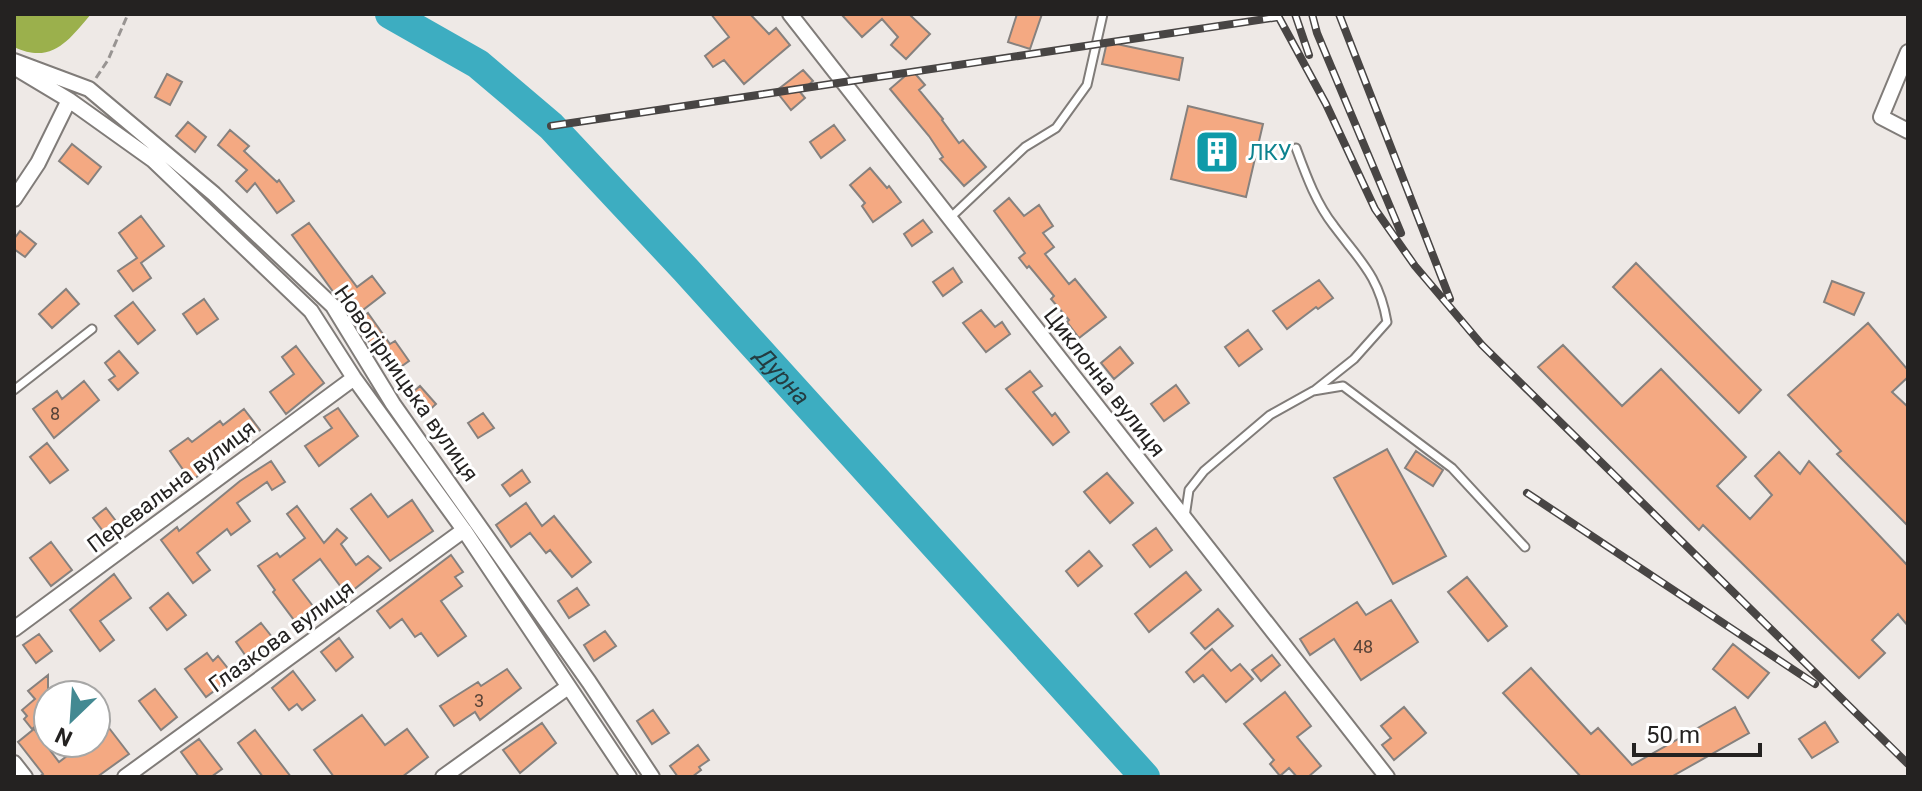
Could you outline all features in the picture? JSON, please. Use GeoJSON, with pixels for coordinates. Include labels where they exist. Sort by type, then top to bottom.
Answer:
{"type":"FeatureCollection","features":[{"type":"Feature","properties":{"kind":"street","name":"Циклонна вулиця"},"geometry":{"type":"LineString","coordinates":[[790,14],[1387,777]]}},
{"type":"Feature","properties":{"kind":"street"},"geometry":{"type":"LineString","coordinates":[[1908,52],[1881,117],[1908,131]]}},
{"type":"Feature","properties":{"kind":"street","name":"Новогірницька вулиця"},"geometry":{"type":"LineString","coordinates":[[14,64],[89,89],[214,194],[333,306],[393,404],[589,682],[652,777]]}},
{"type":"Feature","properties":{"kind":"street","name":"Новогірницька вулиця"},"geometry":{"type":"LineString","coordinates":[[14,64],[153,160],[311,311],[354,378],[464,530],[629,777]]}},
{"type":"Feature","properties":{"kind":"street"},"geometry":{"type":"LineString","coordinates":[[14,199],[38,163],[69,100]]}},
{"type":"Feature","properties":{"kind":"street","name":"Перевальна вулиця"},"geometry":{"type":"LineString","coordinates":[[14,629],[354,378]]}},
{"type":"Feature","properties":{"kind":"street","name":"Глазкова вулиця"},"geometry":{"type":"LineString","coordinates":[[125,777],[464,530]]}},
{"type":"Feature","properties":{"kind":"street"},"geometry":{"type":"LineString","coordinates":[[443,777],[568,687]]}},
{"type":"Feature","properties":{"kind":"street"},"geometry":{"type":"LineString","coordinates":[[14,763],[25,777]]}},
{"type":"Feature","properties":{"kind":"lane"},"geometry":{"type":"LineString","coordinates":[[949,218],[1025,147],[1056,128],[1087,85],[1103,14]]}},
{"type":"Feature","properties":{"kind":"lane"},"geometry":{"type":"LineString","coordinates":[[1185,519],[1189,490],[1204,471],[1270,415],[1313,391],[1354,359],[1387,322],[1384,302],[1369,269],[1334,226],[1314,194],[1296,148]]}},
{"type":"Feature","properties":{"kind":"lane"},"geometry":{"type":"LineString","coordinates":[[14,390],[92,329]]}},
{"type":"Feature","properties":{"kind":"lane"},"geometry":{"type":"LineString","coordinates":[[1313,391],[1343,386],[1377,410],[1452,468],[1525,547]]}},
{"type":"Feature","properties":{"kind":"path"},"geometry":{"type":"LineString","coordinates":[[89,89],[108,60],[128,14]]}},
{"type":"Feature","properties":{"kind":"green space"},"geometry":{"type":"Polygon","coordinates":[[[14,14],[91,14],[67,41],[39,53],[14,47],[14,14]]]}},
{"type":"Feature","properties":{"kind":"building"},"geometry":{"type":"Polygon","coordinates":[[[711,14],[750,14],[769,34],[776,28],[790,45],[744,84],[724,60],[713,67],[705,56],[729,37],[711,14]]]}},
{"type":"Feature","properties":{"kind":"building"},"geometry":{"type":"Polygon","coordinates":[[[841,14],[909,14],[930,34],[906,59],[891,45],[898,37],[882,19],[862,37],[841,14]]]}},
{"type":"Feature","properties":{"kind":"building"},"geometry":{"type":"Polygon","coordinates":[[[1017,14],[1042,14],[1030,49],[1008,42],[1017,14]]]}},
{"type":"Feature","properties":{"kind":"building"},"geometry":{"type":"Polygon","coordinates":[[[1107,42],[1183,58],[1179,80],[1102,64],[1107,42]]]}},
{"type":"Feature","properties":{"kind":"building"},"geometry":{"type":"Polygon","coordinates":[[[803,70],[813,81],[800,92],[805,98],[791,110],[776,91],[803,70]]]}},
{"type":"Feature","properties":{"kind":"building"},"geometry":{"type":"Polygon","coordinates":[[[912,70],[925,85],[919,90],[959,143],[963,140],[986,167],[964,186],[940,159],[943,157],[929,136],[890,89],[912,70]]]}},
{"type":"Feature","properties":{"kind":"building"},"geometry":{"type":"Polygon","coordinates":[[[167,74],[182,82],[170,105],[155,97],[167,74]]]}},
{"type":"Feature","properties":{"kind":"building","name":"ЛКУ"},"geometry":{"type":"Polygon","coordinates":[[[1188,106],[1263,124],[1246,197],[1171,179],[1188,106]]]}},
{"type":"Feature","properties":{"kind":"building"},"geometry":{"type":"Polygon","coordinates":[[[188,122],[206,137],[195,152],[176,136],[188,122]]]}},
{"type":"Feature","properties":{"kind":"building"},"geometry":{"type":"Polygon","coordinates":[[[834,125],[845,140],[821,158],[810,142],[834,125]]]}},
{"type":"Feature","properties":{"kind":"building"},"geometry":{"type":"Polygon","coordinates":[[[230,130],[249,146],[244,151],[277,182],[279,180],[294,201],[277,213],[255,183],[247,192],[236,181],[247,170],[218,145],[230,130]]]}},
{"type":"Feature","properties":{"kind":"building"},"geometry":{"type":"Polygon","coordinates":[[[72,144],[101,167],[88,184],[59,161],[72,144]]]}},
{"type":"Feature","properties":{"kind":"building"},"geometry":{"type":"Polygon","coordinates":[[[870,168],[901,202],[873,222],[862,206],[865,203],[850,185],[870,168]]]}},
{"type":"Feature","properties":{"kind":"building"},"geometry":{"type":"Polygon","coordinates":[[[1009,198],[1024,216],[1039,205],[1053,226],[1043,233],[1054,247],[1045,254],[1069,284],[1075,279],[1106,317],[1079,338],[1051,299],[1054,296],[1019,258],[1025,253],[994,211],[1009,198]]]}},
{"type":"Feature","properties":{"kind":"building"},"geometry":{"type":"Polygon","coordinates":[[[141,216],[164,246],[141,263],[151,278],[133,291],[118,271],[137,258],[119,233],[141,216]]]}},
{"type":"Feature","properties":{"kind":"building"},"geometry":{"type":"Polygon","coordinates":[[[923,220],[932,232],[912,246],[904,234],[923,220]]]}},
{"type":"Feature","properties":{"kind":"building"},"geometry":{"type":"Polygon","coordinates":[[[309,223],[357,287],[372,276],[385,293],[359,313],[340,288],[334,293],[292,235],[309,223]]]}},
{"type":"Feature","properties":{"kind":"building"},"geometry":{"type":"Polygon","coordinates":[[[20,231],[36,244],[25,257],[14,249],[14,239],[20,231]]]}},
{"type":"Feature","properties":{"kind":"building"},"geometry":{"type":"Polygon","coordinates":[[[1636,263],[1761,390],[1739,413],[1613,287],[1636,263]]]}},
{"type":"Feature","properties":{"kind":"building"},"geometry":{"type":"Polygon","coordinates":[[[953,268],[962,282],[943,296],[933,282],[953,268]]]}},
{"type":"Feature","properties":{"kind":"building"},"geometry":{"type":"Polygon","coordinates":[[[1319,280],[1333,298],[1287,329],[1273,311],[1319,280]]]}},
{"type":"Feature","properties":{"kind":"building"},"geometry":{"type":"Polygon","coordinates":[[[1832,281],[1864,293],[1854,315],[1824,302],[1832,281]]]}},
{"type":"Feature","properties":{"kind":"building"},"geometry":{"type":"Polygon","coordinates":[[[66,289],[79,304],[52,328],[39,314],[66,289]]]}},
{"type":"Feature","properties":{"kind":"building"},"geometry":{"type":"Polygon","coordinates":[[[204,299],[218,319],[197,334],[183,314],[204,299]]]}},
{"type":"Feature","properties":{"kind":"building"},"geometry":{"type":"Polygon","coordinates":[[[133,302],[155,330],[138,344],[115,316],[133,302]]]}},
{"type":"Feature","properties":{"kind":"building"},"geometry":{"type":"Polygon","coordinates":[[[981,310],[995,327],[1002,322],[1010,334],[986,352],[963,323],[981,310]]]}},
{"type":"Feature","properties":{"kind":"building"},"geometry":{"type":"Polygon","coordinates":[[[368,313],[390,344],[395,341],[409,361],[392,373],[355,323],[368,313]]]}},
{"type":"Feature","properties":{"kind":"building"},"geometry":{"type":"Polygon","coordinates":[[[1868,323],[1908,370],[1908,377],[1892,392],[1908,407],[1908,526],[1837,454],[1841,451],[1788,395],[1868,323]]]}},
{"type":"Feature","properties":{"kind":"building"},"geometry":{"type":"Polygon","coordinates":[[[1248,330],[1262,349],[1239,366],[1225,347],[1248,330]]]}},
{"type":"Feature","properties":{"kind":"building"},"geometry":{"type":"Polygon","coordinates":[[[1563,345],[1622,406],[1661,369],[1746,457],[1717,486],[1750,519],[1772,495],[1755,476],[1779,452],[1800,474],[1809,461],[1908,566],[1908,626],[1898,614],[1872,640],[1885,653],[1859,678],[1703,525],[1699,530],[1538,367],[1563,345]]]}},
{"type":"Feature","properties":{"kind":"building"},"geometry":{"type":"Polygon","coordinates":[[[296,346],[324,383],[286,414],[270,392],[294,374],[282,357],[296,346]]]}},
{"type":"Feature","properties":{"kind":"building"},"geometry":{"type":"Polygon","coordinates":[[[1120,347],[1133,363],[1114,379],[1101,363],[1120,347]]]}},
{"type":"Feature","properties":{"kind":"building"},"geometry":{"type":"Polygon","coordinates":[[[119,351],[138,373],[118,390],[109,380],[115,376],[105,363],[119,351]]]}},
{"type":"Feature","properties":{"kind":"building"},"geometry":{"type":"Polygon","coordinates":[[[1030,371],[1042,386],[1033,392],[1069,432],[1053,445],[1006,389],[1030,371]]]}},
{"type":"Feature","properties":{"kind":"building"},"geometry":{"type":"Polygon","coordinates":[[[84,381],[99,400],[54,438],[33,409],[57,391],[62,399],[84,381]]]}},
{"type":"Feature","properties":{"kind":"building"},"geometry":{"type":"Polygon","coordinates":[[[1176,385],[1189,403],[1164,421],[1151,404],[1176,385]]]}},
{"type":"Feature","properties":{"kind":"building"},"geometry":{"type":"Polygon","coordinates":[[[420,386],[436,404],[422,417],[406,398],[420,386]]]}},
{"type":"Feature","properties":{"kind":"building"},"geometry":{"type":"Polygon","coordinates":[[[338,408],[358,436],[319,466],[305,446],[332,428],[324,417],[338,408]]]}},
{"type":"Feature","properties":{"kind":"building"},"geometry":{"type":"Polygon","coordinates":[[[244,409],[260,430],[246,440],[244,437],[207,463],[210,467],[191,481],[170,451],[188,438],[192,442],[220,421],[223,425],[244,409]]]}},
{"type":"Feature","properties":{"kind":"building"},"geometry":{"type":"Polygon","coordinates":[[[483,413],[494,428],[478,438],[468,423],[483,413]]]}},
{"type":"Feature","properties":{"kind":"building"},"geometry":{"type":"Polygon","coordinates":[[[47,443],[68,470],[50,483],[30,457],[47,443]]]}},
{"type":"Feature","properties":{"kind":"building"},"geometry":{"type":"Polygon","coordinates":[[[1387,449],[1446,556],[1393,584],[1334,478],[1387,449]]]}},
{"type":"Feature","properties":{"kind":"building"},"geometry":{"type":"Polygon","coordinates":[[[1416,451],[1443,470],[1433,486],[1405,468],[1416,451]]]}},
{"type":"Feature","properties":{"kind":"building"},"geometry":{"type":"Polygon","coordinates":[[[271,461],[285,482],[272,490],[267,482],[237,503],[250,521],[231,535],[227,529],[197,553],[210,570],[193,583],[161,540],[177,527],[179,531],[240,481],[271,461]]]}},
{"type":"Feature","properties":{"kind":"building"},"geometry":{"type":"Polygon","coordinates":[[[522,470],[530,482],[510,496],[502,485],[522,470]]]}},
{"type":"Feature","properties":{"kind":"building"},"geometry":{"type":"Polygon","coordinates":[[[1107,473],[1133,503],[1110,523],[1084,492],[1107,473]]]}},
{"type":"Feature","properties":{"kind":"building"},"geometry":{"type":"Polygon","coordinates":[[[371,494],[388,517],[412,500],[433,531],[390,561],[351,509],[371,494]]]}},
{"type":"Feature","properties":{"kind":"building"},"geometry":{"type":"Polygon","coordinates":[[[526,503],[542,526],[554,516],[591,562],[572,577],[550,550],[546,553],[530,533],[511,547],[496,525],[526,503]]]}},
{"type":"Feature","properties":{"kind":"building"},"geometry":{"type":"Polygon","coordinates":[[[297,506],[324,543],[337,529],[347,538],[341,544],[356,565],[368,556],[381,568],[347,595],[320,559],[293,580],[319,614],[300,628],[258,566],[277,553],[280,557],[305,538],[287,514],[297,506]]]}},
{"type":"Feature","properties":{"kind":"building"},"geometry":{"type":"Polygon","coordinates":[[[106,508],[122,529],[109,539],[93,518],[106,508]]]}},
{"type":"Feature","properties":{"kind":"building"},"geometry":{"type":"Polygon","coordinates":[[[1156,528],[1172,550],[1150,567],[1133,545],[1156,528]]]}},
{"type":"Feature","properties":{"kind":"building"},"geometry":{"type":"Polygon","coordinates":[[[51,542],[72,570],[51,586],[30,558],[51,542]]]}},
{"type":"Feature","properties":{"kind":"building"},"geometry":{"type":"Polygon","coordinates":[[[1089,551],[1102,566],[1078,586],[1066,571],[1089,551]]]}},
{"type":"Feature","properties":{"kind":"building"},"geometry":{"type":"Polygon","coordinates":[[[451,555],[463,572],[455,577],[462,586],[441,601],[466,636],[438,656],[421,633],[415,637],[402,619],[390,628],[377,611],[451,555]]]}},
{"type":"Feature","properties":{"kind":"building"},"geometry":{"type":"Polygon","coordinates":[[[1186,572],[1201,590],[1149,632],[1135,614],[1186,572]]]}},
{"type":"Feature","properties":{"kind":"building"},"geometry":{"type":"Polygon","coordinates":[[[114,574],[131,598],[100,621],[114,640],[100,651],[70,610],[114,574]]]}},
{"type":"Feature","properties":{"kind":"building"},"geometry":{"type":"Polygon","coordinates":[[[1467,577],[1507,626],[1488,641],[1448,592],[1467,577]]]}},
{"type":"Feature","properties":{"kind":"building"},"geometry":{"type":"Polygon","coordinates":[[[577,588],[589,605],[569,618],[558,601],[577,588]]]}},
{"type":"Feature","properties":{"kind":"building"},"geometry":{"type":"Polygon","coordinates":[[[168,593],[186,615],[167,630],[150,608],[168,593]]]}},
{"type":"Feature","properties":{"kind":"building"},"geometry":{"type":"Polygon","coordinates":[[[1391,600],[1418,642],[1361,680],[1334,639],[1310,655],[1300,639],[1357,602],[1366,615],[1391,600]]]}},
{"type":"Feature","properties":{"kind":"building"},"geometry":{"type":"Polygon","coordinates":[[[1218,609],[1233,626],[1205,649],[1191,633],[1218,609]]]}},
{"type":"Feature","properties":{"kind":"building"},"geometry":{"type":"Polygon","coordinates":[[[261,623],[276,642],[250,662],[236,642],[261,623]]]}},
{"type":"Feature","properties":{"kind":"building"},"geometry":{"type":"Polygon","coordinates":[[[605,631],[616,646],[594,661],[584,645],[605,631]]]}},
{"type":"Feature","properties":{"kind":"building"},"geometry":{"type":"Polygon","coordinates":[[[39,634],[52,651],[36,663],[23,645],[39,634]]]}},
{"type":"Feature","properties":{"kind":"building"},"geometry":{"type":"Polygon","coordinates":[[[339,638],[353,657],[336,671],[321,652],[339,638]]]}},
{"type":"Feature","properties":{"kind":"building"},"geometry":{"type":"Polygon","coordinates":[[[1733,644],[1769,673],[1748,698],[1713,669],[1733,644]]]}},
{"type":"Feature","properties":{"kind":"building"},"geometry":{"type":"Polygon","coordinates":[[[1212,649],[1231,671],[1240,664],[1253,679],[1226,702],[1203,675],[1194,682],[1186,672],[1212,649]]]}},
{"type":"Feature","properties":{"kind":"building"},"geometry":{"type":"Polygon","coordinates":[[[207,653],[213,661],[218,656],[234,676],[206,697],[185,669],[207,653]]]}},
{"type":"Feature","properties":{"kind":"building"},"geometry":{"type":"Polygon","coordinates":[[[1272,655],[1280,665],[1261,681],[1252,670],[1272,655]]]}},
{"type":"Feature","properties":{"kind":"building"},"geometry":{"type":"Polygon","coordinates":[[[1531,668],[1591,734],[1598,728],[1632,765],[1735,707],[1749,733],[1671,777],[1581,777],[1503,693],[1531,668]]]}},
{"type":"Feature","properties":{"kind":"building"},"geometry":{"type":"Polygon","coordinates":[[[507,669],[521,688],[480,720],[475,712],[454,726],[440,706],[478,682],[481,686],[507,669]]]}},
{"type":"Feature","properties":{"kind":"building"},"geometry":{"type":"Polygon","coordinates":[[[293,671],[315,700],[302,710],[297,704],[289,710],[272,688],[293,671]]]}},
{"type":"Feature","properties":{"kind":"building"},"geometry":{"type":"Polygon","coordinates":[[[155,689],[177,717],[161,730],[139,701],[155,689]]]}},
{"type":"Feature","properties":{"kind":"building"},"geometry":{"type":"Polygon","coordinates":[[[1285,692],[1311,726],[1297,737],[1321,766],[1308,777],[1297,777],[1289,768],[1280,776],[1270,764],[1274,760],[1244,724],[1285,692]]]}},
{"type":"Feature","properties":{"kind":"building"},"geometry":{"type":"Polygon","coordinates":[[[32,702],[32,729],[24,719],[27,716],[22,710],[32,702]]]}},
{"type":"Feature","properties":{"kind":"building"},"geometry":{"type":"Polygon","coordinates":[[[1404,707],[1426,733],[1394,760],[1382,745],[1391,738],[1381,726],[1404,707]]]}},
{"type":"Feature","properties":{"kind":"building"},"geometry":{"type":"Polygon","coordinates":[[[653,710],[669,733],[652,744],[637,721],[653,710]]]}},
{"type":"Feature","properties":{"kind":"building"},"geometry":{"type":"Polygon","coordinates":[[[362,715],[385,745],[407,729],[428,757],[402,777],[334,777],[314,750],[362,715]]]}},
{"type":"Feature","properties":{"kind":"building"},"geometry":{"type":"Polygon","coordinates":[[[1825,722],[1838,742],[1812,758],[1799,739],[1825,722]]]}},
{"type":"Feature","properties":{"kind":"building"},"geometry":{"type":"Polygon","coordinates":[[[542,723],[556,743],[520,773],[503,750],[542,723]]]}},
{"type":"Feature","properties":{"kind":"building"},"geometry":{"type":"Polygon","coordinates":[[[255,730],[291,777],[263,777],[238,743],[255,730]]]}},
{"type":"Feature","properties":{"kind":"building"},"geometry":{"type":"Polygon","coordinates":[[[32,731],[32,759],[57,759],[59,762],[63,759],[112,759],[112,732],[129,754],[97,777],[39,777],[43,774],[18,742],[32,731]]]}},
{"type":"Feature","properties":{"kind":"building"},"geometry":{"type":"Polygon","coordinates":[[[199,739],[222,769],[211,777],[199,777],[181,752],[199,739]]]}},
{"type":"Feature","properties":{"kind":"building"},"geometry":{"type":"Polygon","coordinates":[[[698,745],[709,760],[692,777],[678,777],[670,766],[698,745]]]}},
{"type":"Feature","properties":{"kind":"waterway","name":"Дурна"},"geometry":{"type":"LineString","coordinates":[[390,14],[478,64],[551,126],[685,269],[1145,777]]}},
{"type":"Feature","properties":{"kind":"railway"},"geometry":{"type":"LineString","coordinates":[[1277,14],[1326,104],[1375,209],[1415,266],[1482,345],[1908,764]]}},
{"type":"Feature","properties":{"kind":"railway"},"geometry":{"type":"LineString","coordinates":[[1295,14],[1309,55]]}},
{"type":"Feature","properties":{"kind":"railway"},"geometry":{"type":"LineString","coordinates":[[1312,14],[1317,33],[1401,233]]}},
{"type":"Feature","properties":{"kind":"railway"},"geometry":{"type":"LineString","coordinates":[[1339,14],[1450,299]]}},
{"type":"Feature","properties":{"kind":"railway"},"geometry":{"type":"LineString","coordinates":[[551,126],[1279,17]]}},
{"type":"Feature","properties":{"kind":"railway"},"geometry":{"type":"LineString","coordinates":[[1527,493],[1815,684]]}},
{"type":"Feature","properties":{"kind":"place","name":"ЛКУ"},"geometry":{"type":"Point","coordinates":[1217,152]}}]}
